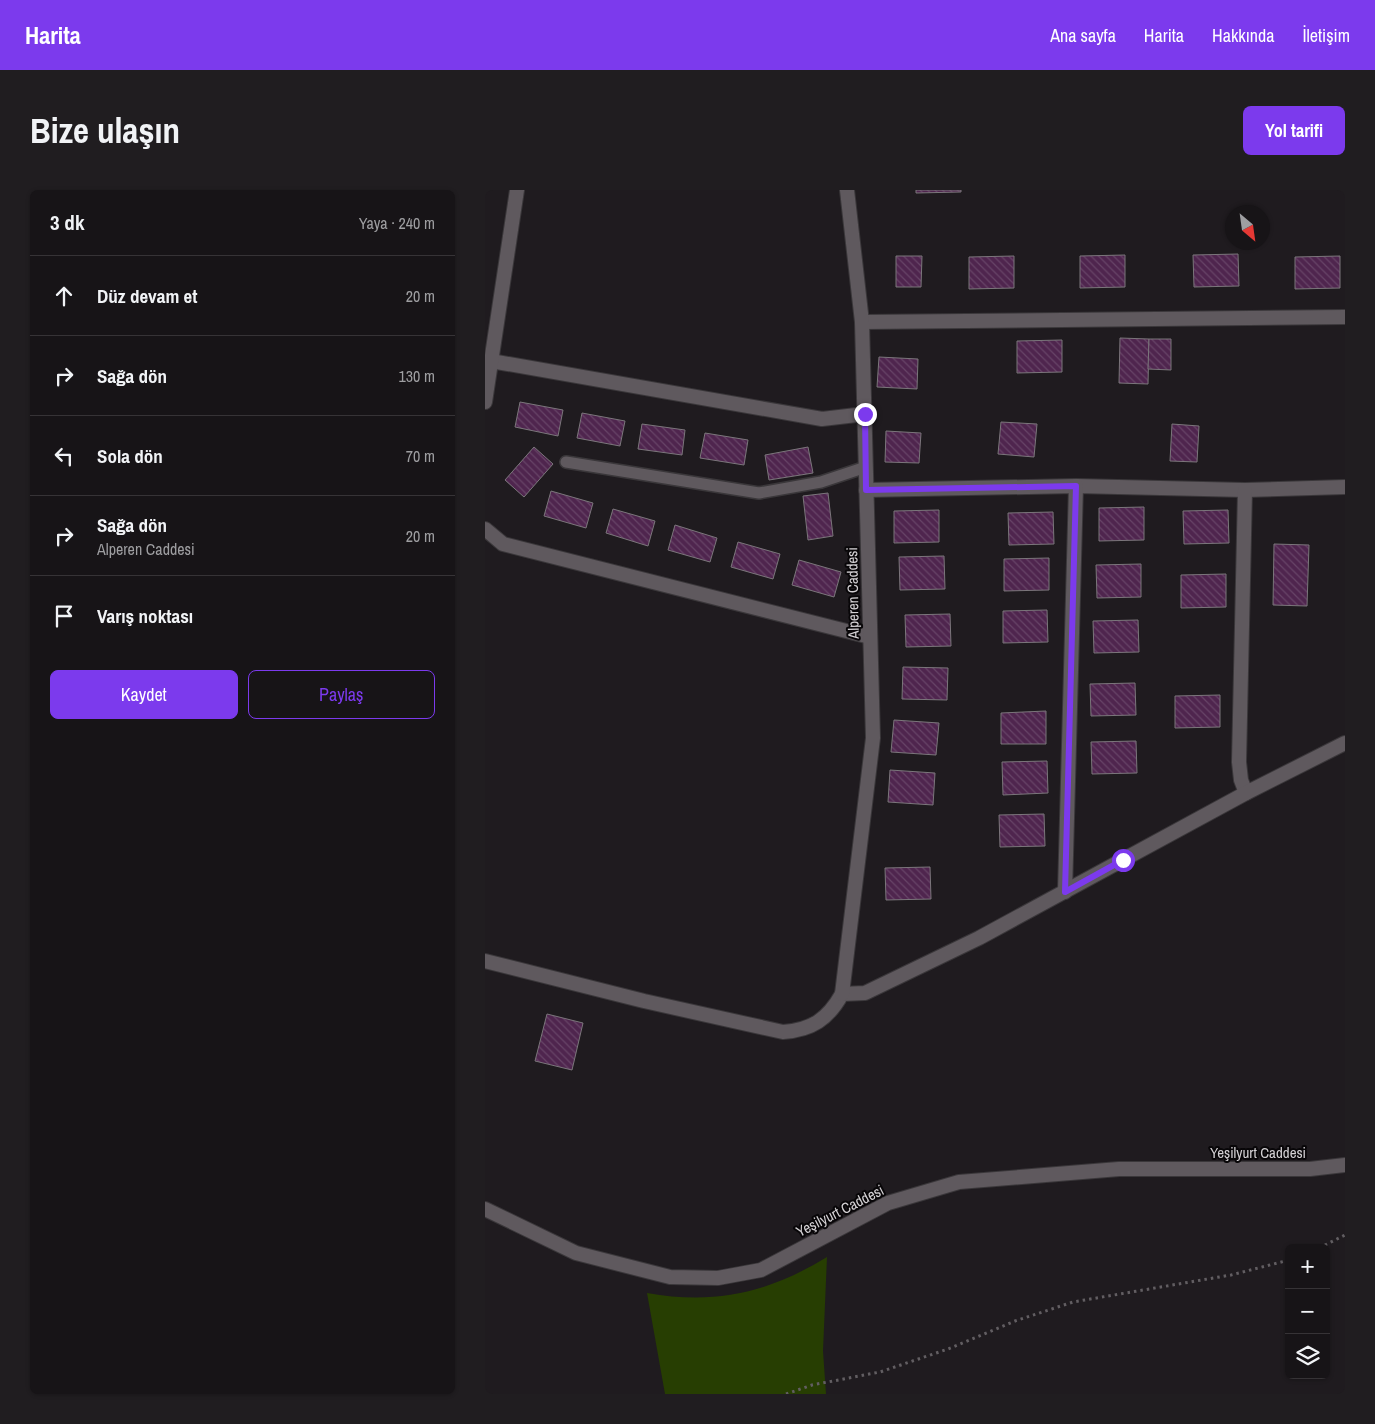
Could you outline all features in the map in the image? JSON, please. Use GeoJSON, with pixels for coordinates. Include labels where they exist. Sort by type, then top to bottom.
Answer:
{"type":"FeatureCollection","features":[{"type":"Feature","properties":{"kind":"street"},"geometry":{"type":"LineString","coordinates":[[485,402],[517,190]]}},
{"type":"Feature","properties":{"kind":"street","name":"Alperen Caddesi"},"geometry":{"type":"LineString","coordinates":[[842,994],[873,738],[862,322],[847,190]]}},
{"type":"Feature","properties":{"kind":"street"},"geometry":{"type":"LineString","coordinates":[[862,322],[1345,317]]}},
{"type":"Feature","properties":{"kind":"street"},"geometry":{"type":"LineString","coordinates":[[491,361],[821,419],[865,414]]}},
{"type":"Feature","properties":{"kind":"street"},"geometry":{"type":"LineString","coordinates":[[866,490],[1076,486],[1245,490],[1345,487]]}},
{"type":"Feature","properties":{"kind":"street"},"geometry":{"type":"LineString","coordinates":[[1065,892],[1076,486]]}},
{"type":"Feature","properties":{"kind":"street"},"geometry":{"type":"LineString","coordinates":[[1245,490],[1239,762],[1245,793]]}},
{"type":"Feature","properties":{"kind":"street"},"geometry":{"type":"LineString","coordinates":[[485,529],[503,544],[870,637]]}},
{"type":"Feature","properties":{"kind":"street"},"geometry":{"type":"LineString","coordinates":[[485,961],[644,1002],[783,1032],[802,1031],[819,1023],[833,1010],[842,994],[865,993],[979,938],[1245,793],[1345,743]]}},
{"type":"Feature","properties":{"kind":"street","name":"Yeşilyurt Caddesi"},"geometry":{"type":"LineString","coordinates":[[485,1209],[576,1253],[670,1277],[718,1278],[761,1270],[887,1203],[959,1182],[1119,1169],[1310,1169],[1345,1165]]}},
{"type":"Feature","properties":{"kind":"lane"},"geometry":{"type":"LineString","coordinates":[[567,462],[759,493],[821,482],[866,467]]}},
{"type":"Feature","properties":{"kind":"path"},"geometry":{"type":"LineString","coordinates":[[1327,1244],[1345,1235]]}},
{"type":"Feature","properties":{"kind":"path"},"geometry":{"type":"LineString","coordinates":[[786,1394],[812,1385],[880,1372],[948,1348],[1015,1321],[1073,1302],[1231,1275],[1285,1261]]}},
{"type":"Feature","properties":{"kind":"green space"},"geometry":{"type":"Polygon","coordinates":[[[827,1257],[823,1351],[826,1394],[665,1394],[647,1293],[696,1298],[740,1293],[784,1280],[827,1257]]]}},
{"type":"Feature","properties":{"kind":"building"},"geometry":{"type":"Polygon","coordinates":[[[916,190],[961,190],[961,192],[916,193],[916,190]]]}},
{"type":"Feature","properties":{"kind":"building"},"geometry":{"type":"Polygon","coordinates":[[[1238,254],[1239,286],[1194,287],[1193,255],[1238,254]]]}},
{"type":"Feature","properties":{"kind":"building"},"geometry":{"type":"Polygon","coordinates":[[[1125,255],[1125,287],[1080,288],[1080,256],[1125,255]]]}},
{"type":"Feature","properties":{"kind":"building"},"geometry":{"type":"Polygon","coordinates":[[[896,256],[922,256],[921,287],[896,287],[896,256]]]}},
{"type":"Feature","properties":{"kind":"building"},"geometry":{"type":"Polygon","coordinates":[[[1014,256],[1014,288],[969,289],[969,257],[1014,256]]]}},
{"type":"Feature","properties":{"kind":"building"},"geometry":{"type":"Polygon","coordinates":[[[1340,256],[1340,288],[1295,289],[1295,257],[1340,256]]]}},
{"type":"Feature","properties":{"kind":"building"},"geometry":{"type":"Polygon","coordinates":[[[1120,338],[1149,339],[1148,384],[1119,383],[1120,338]]]}},
{"type":"Feature","properties":{"kind":"building"},"geometry":{"type":"Polygon","coordinates":[[[1149,339],[1171,339],[1171,370],[1148,369],[1149,339]]]}},
{"type":"Feature","properties":{"kind":"building"},"geometry":{"type":"Polygon","coordinates":[[[1062,340],[1062,372],[1017,373],[1017,341],[1062,340]]]}},
{"type":"Feature","properties":{"kind":"building"},"geometry":{"type":"Polygon","coordinates":[[[879,357],[918,359],[917,389],[877,387],[879,357]]]}},
{"type":"Feature","properties":{"kind":"building"},"geometry":{"type":"Polygon","coordinates":[[[520,402],[563,410],[558,436],[515,427],[520,402]]]}},
{"type":"Feature","properties":{"kind":"building"},"geometry":{"type":"Polygon","coordinates":[[[582,413],[625,421],[620,446],[577,438],[582,413]]]}},
{"type":"Feature","properties":{"kind":"building"},"geometry":{"type":"Polygon","coordinates":[[[1001,422],[1037,424],[1034,457],[998,454],[1001,422]]]}},
{"type":"Feature","properties":{"kind":"building"},"geometry":{"type":"Polygon","coordinates":[[[642,424],[685,430],[682,455],[638,449],[642,424]]]}},
{"type":"Feature","properties":{"kind":"building"},"geometry":{"type":"Polygon","coordinates":[[[1172,424],[1199,426],[1197,462],[1170,461],[1172,424]]]}},
{"type":"Feature","properties":{"kind":"building"},"geometry":{"type":"Polygon","coordinates":[[[886,431],[921,433],[919,463],[885,462],[886,431]]]}},
{"type":"Feature","properties":{"kind":"building"},"geometry":{"type":"Polygon","coordinates":[[[705,433],[748,440],[744,465],[700,458],[705,433]]]}},
{"type":"Feature","properties":{"kind":"building"},"geometry":{"type":"Polygon","coordinates":[[[534,447],[553,464],[524,497],[505,480],[534,447]]]}},
{"type":"Feature","properties":{"kind":"building"},"geometry":{"type":"Polygon","coordinates":[[[808,447],[813,473],[769,480],[765,455],[808,447]]]}},
{"type":"Feature","properties":{"kind":"building"},"geometry":{"type":"Polygon","coordinates":[[[551,491],[593,503],[586,528],[544,516],[551,491]]]}},
{"type":"Feature","properties":{"kind":"building"},"geometry":{"type":"Polygon","coordinates":[[[828,493],[833,536],[808,540],[803,496],[828,493]]]}},
{"type":"Feature","properties":{"kind":"building"},"geometry":{"type":"Polygon","coordinates":[[[1144,507],[1144,540],[1099,541],[1099,508],[1144,507]]]}},
{"type":"Feature","properties":{"kind":"building"},"geometry":{"type":"Polygon","coordinates":[[[613,509],[655,521],[648,546],[606,533],[613,509]]]}},
{"type":"Feature","properties":{"kind":"building"},"geometry":{"type":"Polygon","coordinates":[[[939,510],[939,542],[894,543],[894,511],[939,510]]]}},
{"type":"Feature","properties":{"kind":"building"},"geometry":{"type":"Polygon","coordinates":[[[1228,510],[1229,543],[1184,544],[1183,511],[1228,510]]]}},
{"type":"Feature","properties":{"kind":"building"},"geometry":{"type":"Polygon","coordinates":[[[1053,512],[1054,544],[1009,545],[1008,513],[1053,512]]]}},
{"type":"Feature","properties":{"kind":"building"},"geometry":{"type":"Polygon","coordinates":[[[675,525],[717,538],[710,562],[668,550],[675,525]]]}},
{"type":"Feature","properties":{"kind":"building"},"geometry":{"type":"Polygon","coordinates":[[[738,542],[780,554],[773,579],[731,567],[738,542]]]}},
{"type":"Feature","properties":{"kind":"building"},"geometry":{"type":"Polygon","coordinates":[[[1274,544],[1309,545],[1307,606],[1273,605],[1274,544]]]}},
{"type":"Feature","properties":{"kind":"building"},"geometry":{"type":"Polygon","coordinates":[[[944,556],[945,589],[900,590],[899,557],[944,556]]]}},
{"type":"Feature","properties":{"kind":"building"},"geometry":{"type":"Polygon","coordinates":[[[1049,558],[1049,590],[1004,591],[1004,559],[1049,558]]]}},
{"type":"Feature","properties":{"kind":"building"},"geometry":{"type":"Polygon","coordinates":[[[799,560],[841,572],[834,597],[792,585],[799,560]]]}},
{"type":"Feature","properties":{"kind":"building"},"geometry":{"type":"Polygon","coordinates":[[[1141,564],[1141,597],[1097,598],[1096,565],[1141,564]]]}},
{"type":"Feature","properties":{"kind":"building"},"geometry":{"type":"Polygon","coordinates":[[[1226,574],[1226,607],[1181,608],[1181,575],[1226,574]]]}},
{"type":"Feature","properties":{"kind":"building"},"geometry":{"type":"Polygon","coordinates":[[[1047,610],[1048,642],[1003,643],[1003,611],[1047,610]]]}},
{"type":"Feature","properties":{"kind":"building"},"geometry":{"type":"Polygon","coordinates":[[[950,614],[951,646],[906,647],[905,615],[950,614]]]}},
{"type":"Feature","properties":{"kind":"building"},"geometry":{"type":"Polygon","coordinates":[[[1138,620],[1139,652],[1094,653],[1093,621],[1138,620]]]}},
{"type":"Feature","properties":{"kind":"building"},"geometry":{"type":"Polygon","coordinates":[[[903,667],[948,668],[947,700],[902,699],[903,667]]]}},
{"type":"Feature","properties":{"kind":"building"},"geometry":{"type":"Polygon","coordinates":[[[1135,683],[1136,715],[1091,716],[1090,684],[1135,683]]]}},
{"type":"Feature","properties":{"kind":"building"},"geometry":{"type":"Polygon","coordinates":[[[1220,695],[1220,727],[1175,728],[1175,696],[1220,695]]]}},
{"type":"Feature","properties":{"kind":"building"},"geometry":{"type":"Polygon","coordinates":[[[1046,711],[1046,744],[1001,744],[1001,713],[1046,711]]]}},
{"type":"Feature","properties":{"kind":"building"},"geometry":{"type":"Polygon","coordinates":[[[894,720],[939,723],[936,755],[891,752],[894,720]]]}},
{"type":"Feature","properties":{"kind":"building"},"geometry":{"type":"Polygon","coordinates":[[[1136,741],[1137,773],[1092,774],[1091,742],[1136,741]]]}},
{"type":"Feature","properties":{"kind":"building"},"geometry":{"type":"Polygon","coordinates":[[[1047,761],[1048,793],[1003,795],[1002,762],[1047,761]]]}},
{"type":"Feature","properties":{"kind":"building"},"geometry":{"type":"Polygon","coordinates":[[[890,770],[935,773],[933,805],[888,802],[890,770]]]}},
{"type":"Feature","properties":{"kind":"building"},"geometry":{"type":"Polygon","coordinates":[[[1044,814],[1045,846],[1000,847],[999,815],[1044,814]]]}},
{"type":"Feature","properties":{"kind":"building"},"geometry":{"type":"Polygon","coordinates":[[[930,867],[931,899],[886,900],[885,868],[930,867]]]}},
{"type":"Feature","properties":{"kind":"building"},"geometry":{"type":"Polygon","coordinates":[[[547,1014],[583,1023],[572,1070],[535,1061],[547,1014]]]}},
{"type":"Feature","properties":{"kind":"route"},"geometry":{"type":"LineString","coordinates":[[865,414],[866,490],[1076,486],[1065,892],[1123,860]]}}]}
